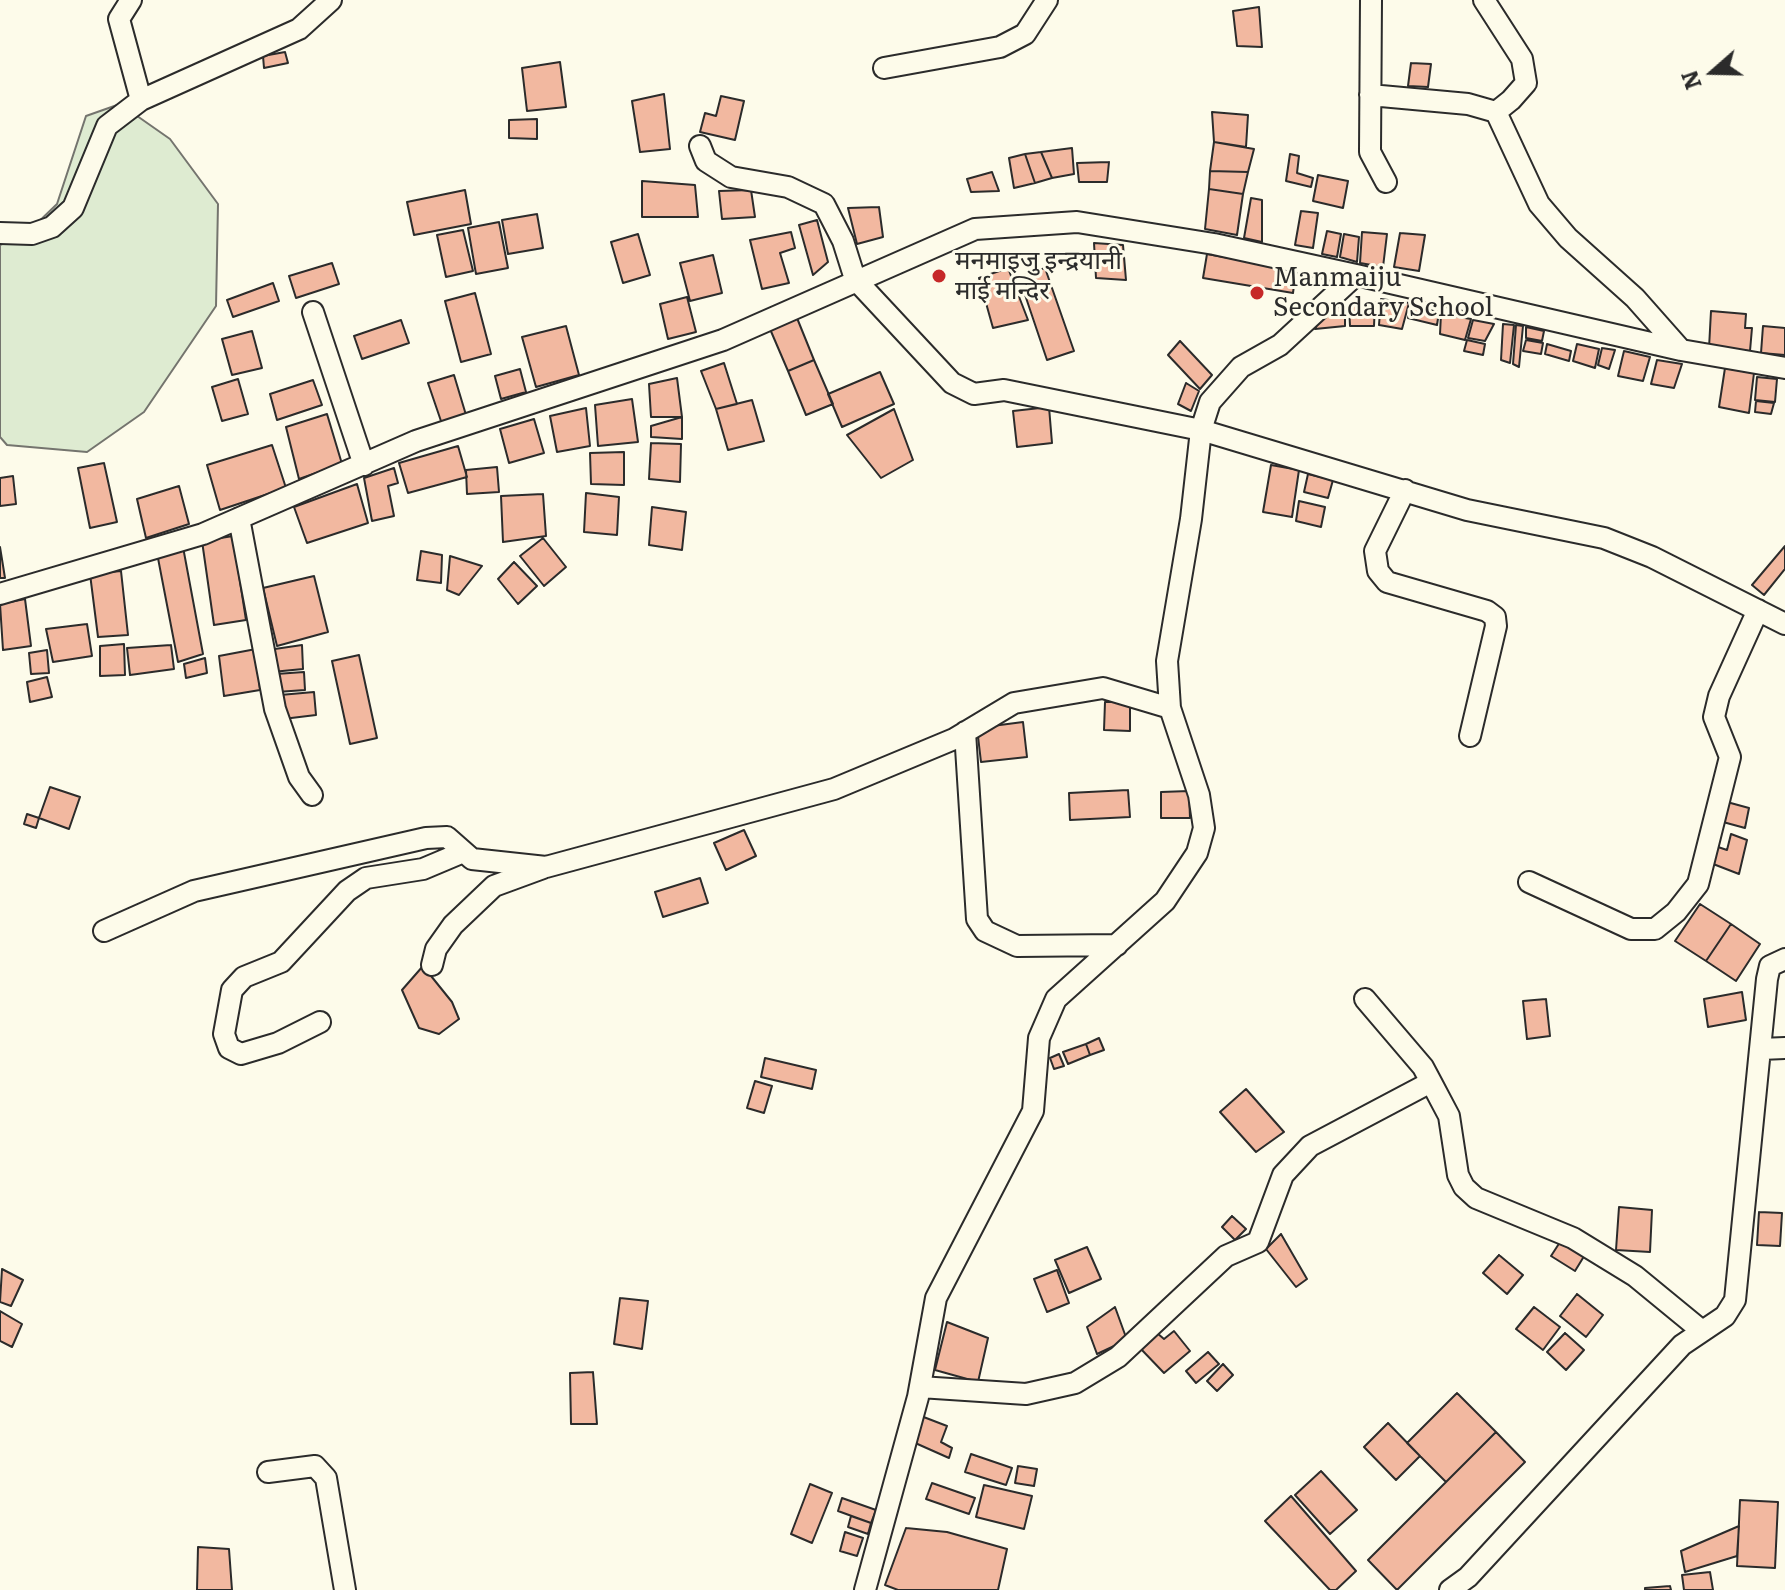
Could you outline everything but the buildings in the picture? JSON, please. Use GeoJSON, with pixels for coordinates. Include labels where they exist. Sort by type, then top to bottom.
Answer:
{"type":"FeatureCollection","features":[{"type":"Feature","properties":{"kind":"street"},"geometry":{"type":"LineString","coordinates":[[131,0],[119,19],[141,100]]}},
{"type":"Feature","properties":{"kind":"street"},"geometry":{"type":"LineString","coordinates":[[0,233],[32,234],[52,227],[73,208],[107,126],[141,100],[299,29],[331,0]]}},
{"type":"Feature","properties":{"kind":"street"},"geometry":{"type":"LineString","coordinates":[[884,68],[1000,47],[1025,34],[1047,0]]}},
{"type":"Feature","properties":{"kind":"street"},"geometry":{"type":"LineString","coordinates":[[1371,0],[1370,152],[1386,182]]}},
{"type":"Feature","properties":{"kind":"street"},"geometry":{"type":"LineString","coordinates":[[1484,0],[1522,59],[1526,83],[1496,112]]}},
{"type":"Feature","properties":{"kind":"street"},"geometry":{"type":"LineString","coordinates":[[1370,95],[1468,104],[1496,112],[1539,204],[1568,238],[1635,298],[1681,350]]}},
{"type":"Feature","properties":{"kind":"street"},"geometry":{"type":"LineString","coordinates":[[700,146],[706,161],[731,177],[788,187],[824,204],[843,241],[855,279],[952,383],[974,394],[1004,390],[1201,430],[1467,510],[1604,538],[1652,557],[1785,624]]}},
{"type":"Feature","properties":{"kind":"street"},"geometry":{"type":"LineString","coordinates":[[0,594],[203,534],[416,441],[723,340],[855,279],[975,229],[1077,222],[1214,244],[1681,350],[1785,368]]}},
{"type":"Feature","properties":{"kind":"street"},"geometry":{"type":"LineString","coordinates":[[865,1590],[920,1387],[936,1298],[1033,1111],[1039,1038],[1056,999],[1165,901],[1197,853],[1204,828],[1199,795],[1170,708],[1167,661],[1191,519],[1201,430],[1210,402],[1241,367],[1280,345],[1356,275]]}},
{"type":"Feature","properties":{"kind":"street"},"geometry":{"type":"LineString","coordinates":[[313,312],[364,465]]}},
{"type":"Feature","properties":{"kind":"street"},"geometry":{"type":"LineString","coordinates":[[1405,490],[1375,551],[1378,571],[1387,582],[1487,611],[1495,617],[1496,626],[1470,736]]}},
{"type":"Feature","properties":{"kind":"street"},"geometry":{"type":"LineString","coordinates":[[239,518],[275,709],[299,777],[312,795]]}},
{"type":"Feature","properties":{"kind":"street"},"geometry":{"type":"LineString","coordinates":[[1529,882],[1631,929],[1655,929],[1676,912],[1698,884],[1730,757],[1714,717],[1719,696],[1758,610]]}},
{"type":"Feature","properties":{"kind":"street"},"geometry":{"type":"LineString","coordinates":[[432,965],[436,949],[453,925],[494,886],[546,867],[834,789],[965,732],[1014,703],[1103,688],[1170,708]]}},
{"type":"Feature","properties":{"kind":"street"},"geometry":{"type":"LineString","coordinates":[[965,732],[977,919],[985,931],[1017,946],[1117,945]]}},
{"type":"Feature","properties":{"kind":"street"},"geometry":{"type":"LineString","coordinates":[[104,931],[194,891],[426,838],[447,837],[461,853],[472,859],[546,867]]}},
{"type":"Feature","properties":{"kind":"street"},"geometry":{"type":"LineString","coordinates":[[320,1022],[278,1043],[241,1054],[229,1048],[224,1034],[232,990],[244,977],[281,962],[347,891],[366,878],[423,869],[461,853]]}},
{"type":"Feature","properties":{"kind":"street"},"geometry":{"type":"LineString","coordinates":[[1450,1590],[1468,1577],[1682,1345],[1725,1316],[1735,1300],[1770,966],[1785,959]]}},
{"type":"Feature","properties":{"kind":"street"},"geometry":{"type":"LineString","coordinates":[[1365,999],[1423,1067],[1449,1116],[1458,1175],[1464,1187],[1476,1198],[1573,1238],[1635,1276],[1702,1331]]}},
{"type":"Feature","properties":{"kind":"street"},"geometry":{"type":"LineString","coordinates":[[1761,1049],[1785,1048]]}},
{"type":"Feature","properties":{"kind":"street"},"geometry":{"type":"LineString","coordinates":[[920,1387],[1026,1394],[1075,1383],[1118,1357],[1226,1256],[1258,1242],[1283,1175],[1310,1146],[1431,1082]]}},
{"type":"Feature","properties":{"kind":"street"},"geometry":{"type":"LineString","coordinates":[[268,1472],[315,1466],[326,1478],[345,1590]]}},
{"type":"Feature","properties":{"kind":"green space"},"geometry":{"type":"Polygon","coordinates":[[[120,104],[170,139],[218,204],[216,306],[144,412],[87,452],[7,445],[0,437],[0,245],[29,231],[57,204],[86,116],[120,104]]]}},
{"type":"Feature","properties":{"kind":"place","name":"मनमाइजु इन्द्रयानी माई मन्दिर"},"geometry":{"type":"Point","coordinates":[939,276]}},
{"type":"Feature","properties":{"kind":"place","name":"Manmaiju Secondary School"},"geometry":{"type":"Point","coordinates":[1257,293]}}]}
